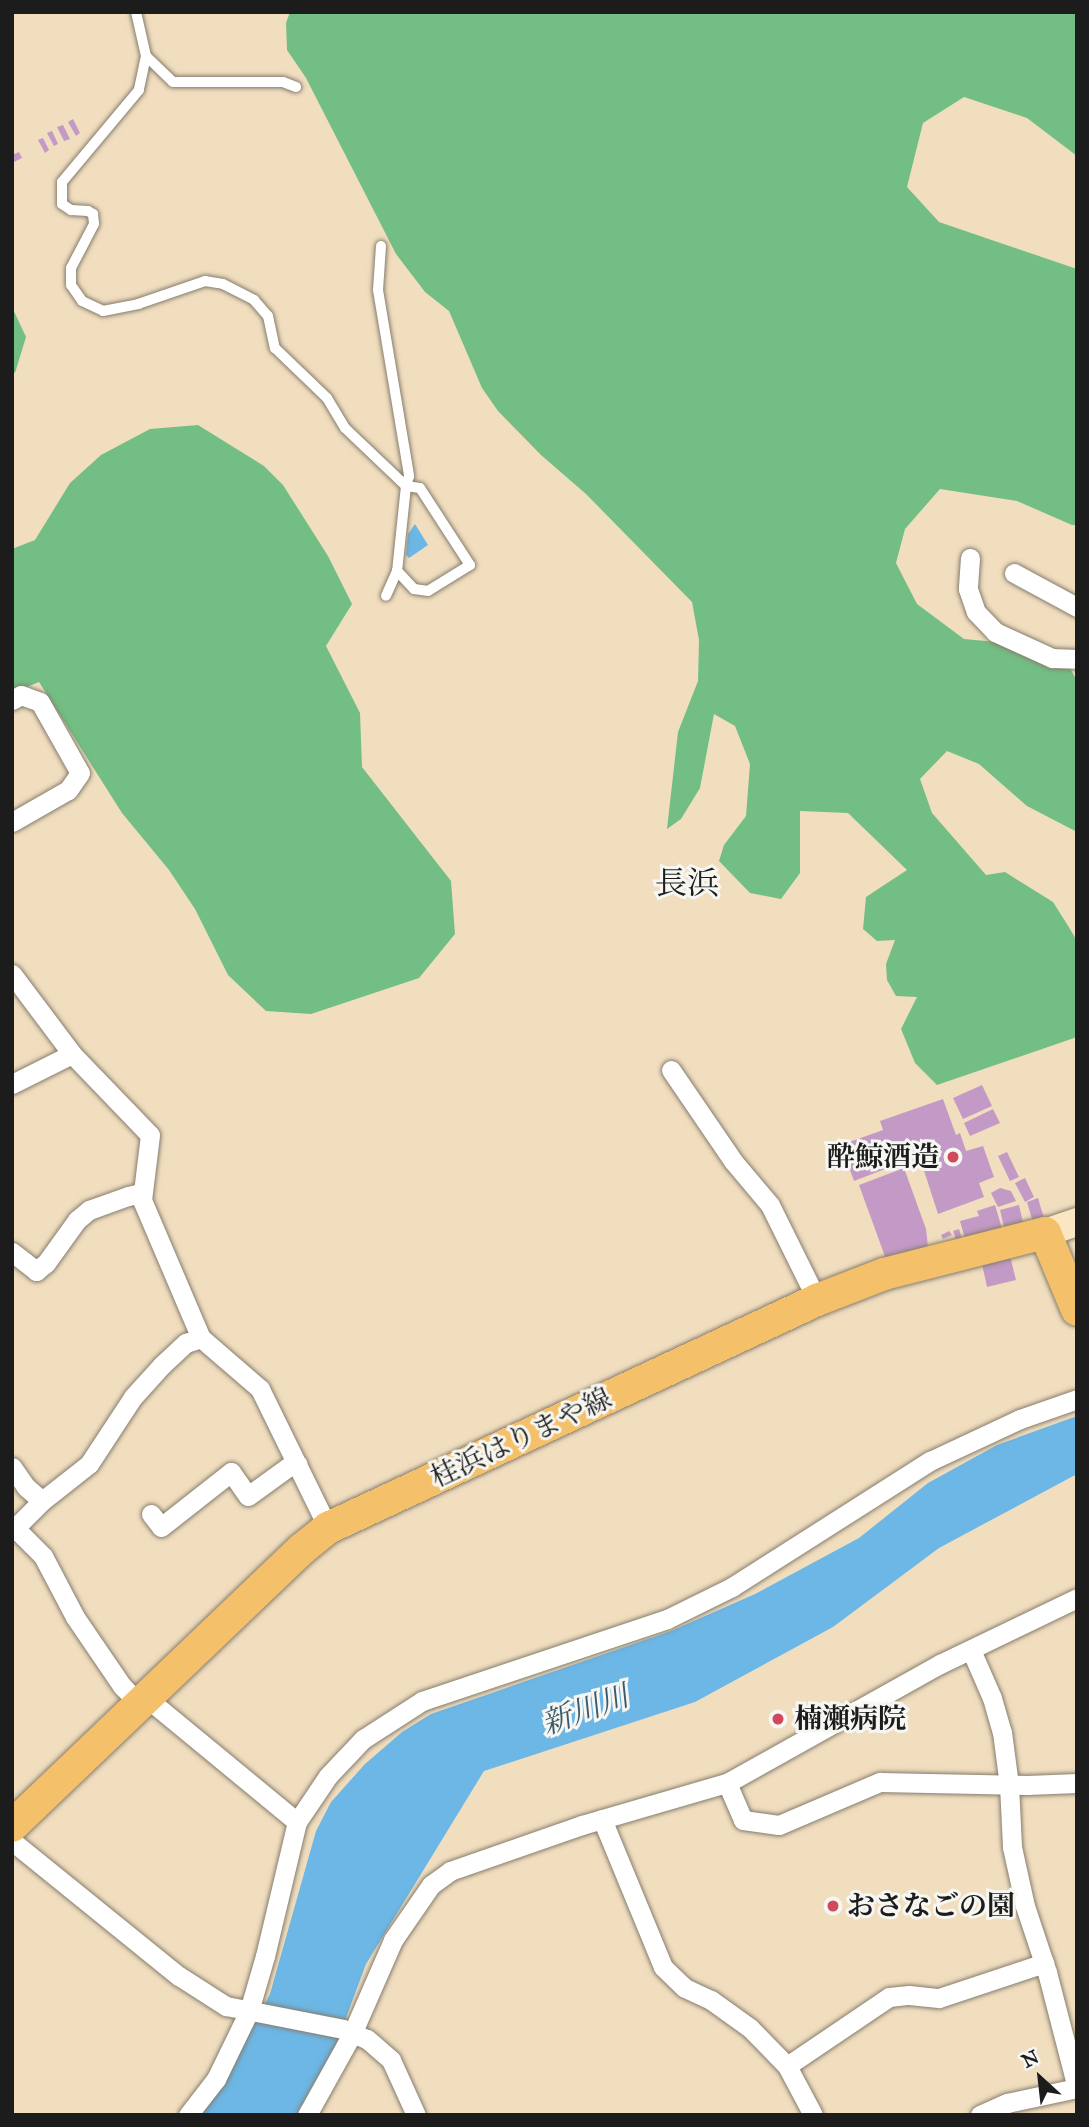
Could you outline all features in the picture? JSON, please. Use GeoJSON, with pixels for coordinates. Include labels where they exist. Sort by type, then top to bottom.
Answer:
{"type":"FeatureCollection","features":[{"type":"Feature","properties":{"kind":"main road"},"geometry":{"type":"LineString","coordinates":[[1077,1222],[1045,1233],[1077,1310]]}},
{"type":"Feature","properties":{"kind":"main road","name":"桂浜はりまや線"},"geometry":{"type":"LineString","coordinates":[[12,1826],[302,1549],[328,1528],[817,1300],[896,1270],[1045,1233]]}},
{"type":"Feature","properties":{"kind":"street"},"geometry":{"type":"LineString","coordinates":[[970,558],[968,589],[976,612],[995,632],[1052,658],[1077,659]]}},
{"type":"Feature","properties":{"kind":"street"},"geometry":{"type":"LineString","coordinates":[[1013,573],[1077,607]]}},
{"type":"Feature","properties":{"kind":"street"},"geometry":{"type":"LineString","coordinates":[[12,700],[21,695],[40,702],[80,772],[68,790],[12,822]]}},
{"type":"Feature","properties":{"kind":"street"},"geometry":{"type":"LineString","coordinates":[[12,974],[72,1054],[150,1135],[142,1200]]}},
{"type":"Feature","properties":{"kind":"street"},"geometry":{"type":"LineString","coordinates":[[12,1084],[72,1054]]}},
{"type":"Feature","properties":{"kind":"street"},"geometry":{"type":"LineString","coordinates":[[671,1070],[733,1161],[770,1205],[817,1300]]}},
{"type":"Feature","properties":{"kind":"street"},"geometry":{"type":"LineString","coordinates":[[12,1252],[36,1271],[46,1263],[76,1220],[89,1210],[137,1194],[142,1200],[201,1338],[260,1389],[328,1528]]}},
{"type":"Feature","properties":{"kind":"street"},"geometry":{"type":"LineString","coordinates":[[201,1338],[186,1343],[162,1365],[134,1397],[89,1464],[42,1501],[14,1530],[43,1556],[75,1617],[122,1686],[140,1704],[154,1704],[297,1822]]}},
{"type":"Feature","properties":{"kind":"street"},"geometry":{"type":"LineString","coordinates":[[188,2115],[216,2079],[252,2011],[297,1822],[307,1804],[348,1754],[382,1724],[422,1701],[667,1619],[732,1587],[930,1461],[1020,1419],[1077,1399]]}},
{"type":"Feature","properties":{"kind":"street"},"geometry":{"type":"LineString","coordinates":[[151,1514],[161,1527],[231,1472],[248,1496],[298,1464]]}},
{"type":"Feature","properties":{"kind":"street"},"geometry":{"type":"LineString","coordinates":[[12,1466],[26,1486],[42,1501]]}},
{"type":"Feature","properties":{"kind":"street"},"geometry":{"type":"LineString","coordinates":[[307,2115],[393,1940],[431,1885],[450,1871],[602,1819],[727,1783],[971,1650],[1077,1598]]}},
{"type":"Feature","properties":{"kind":"street"},"geometry":{"type":"LineString","coordinates":[[971,1650],[992,1698],[1002,1732],[1009,1785],[1012,1847],[1025,1906],[1044,1963],[1077,2088],[1007,2103],[980,2115]]}},
{"type":"Feature","properties":{"kind":"street"},"geometry":{"type":"LineString","coordinates":[[727,1783],[743,1820],[779,1825],[880,1782],[1009,1785],[1077,1783]]}},
{"type":"Feature","properties":{"kind":"street"},"geometry":{"type":"LineString","coordinates":[[602,1819],[663,1967],[685,1988],[711,2000],[750,2028],[787,2066],[813,2115]]}},
{"type":"Feature","properties":{"kind":"street"},"geometry":{"type":"LineString","coordinates":[[12,1841],[179,1976],[226,2006],[347,2032],[367,2039],[391,2060],[416,2115]]}},
{"type":"Feature","properties":{"kind":"street"},"geometry":{"type":"LineString","coordinates":[[787,2066],[889,1997],[909,1995],[939,1998],[1044,1963]]}},
{"type":"Feature","properties":{"kind":"lane"},"geometry":{"type":"LineString","coordinates":[[136,12],[146,56],[139,90],[62,182],[62,205],[88,211],[93,214],[94,224],[71,268],[71,285],[82,302],[103,311],[138,304],[205,281],[223,284],[254,300],[268,316],[275,348],[327,398],[345,428],[406,486],[421,488],[470,565],[428,591],[414,589],[397,571]]}},
{"type":"Feature","properties":{"kind":"lane"},"geometry":{"type":"LineString","coordinates":[[146,56],[173,82],[283,82],[296,87]]}},
{"type":"Feature","properties":{"kind":"lane"},"geometry":{"type":"LineString","coordinates":[[381,246],[378,290],[409,475],[397,571],[386,596]]}},
{"type":"Feature","properties":{"kind":"green space"},"geometry":{"type":"Polygon","coordinates":[[[290,12],[1077,12],[1077,156],[1027,118],[964,97],[923,123],[907,187],[939,222],[1077,269],[1077,525],[1017,501],[940,489],[905,529],[896,563],[917,604],[964,639],[1018,644],[1070,668],[1077,681],[1077,832],[1027,806],[979,764],[947,751],[920,779],[932,813],[986,875],[1005,872],[1053,902],[1070,929],[1077,941],[1077,1037],[937,1085],[915,1063],[901,1029],[917,997],[896,996],[887,980],[886,964],[895,940],[877,941],[863,929],[866,897],[907,870],[848,813],[800,811],[800,873],[781,899],[750,893],[719,861],[724,845],[746,816],[750,764],[735,726],[714,714],[700,788],[681,819],[667,829],[678,732],[698,681],[699,640],[692,602],[586,494],[541,455],[498,411],[482,388],[449,311],[425,292],[396,254],[306,78],[287,50],[286,23],[290,12]]]}},
{"type":"Feature","properties":{"kind":"green space"},"geometry":{"type":"Polygon","coordinates":[[[12,307],[26,337],[15,373],[12,371],[12,307]]]}},
{"type":"Feature","properties":{"kind":"green space"},"geometry":{"type":"Polygon","coordinates":[[[198,425],[264,466],[283,485],[328,556],[352,604],[326,646],[360,713],[362,767],[451,881],[455,934],[419,978],[311,1014],[266,1011],[228,975],[195,909],[169,870],[122,813],[39,682],[12,693],[12,549],[35,540],[70,483],[101,455],[150,429],[198,425]]]}},
{"type":"Feature","properties":{"kind":"water"},"geometry":{"type":"Polygon","coordinates":[[[415,524],[428,545],[409,558],[406,555],[408,534],[415,524]]]}},
{"type":"Feature","properties":{"kind":"water","name":"新川川"},"geometry":{"type":"Polygon","coordinates":[[[1077,1416],[1077,1474],[939,1548],[833,1627],[695,1702],[484,1771],[366,1964],[334,2050],[296,2115],[198,2115],[226,2079],[270,1994],[316,1831],[331,1802],[365,1764],[402,1732],[431,1714],[671,1631],[755,1594],[859,1538],[928,1483],[997,1445],[1077,1416]]]}},
{"type":"Feature","properties":{"kind":"building"},"geometry":{"type":"Polygon","coordinates":[[[73,119],[80,133],[76,136],[68,122],[73,119]]]}},
{"type":"Feature","properties":{"kind":"building"},"geometry":{"type":"Polygon","coordinates":[[[63,125],[70,139],[64,141],[57,127],[63,125]]]}},
{"type":"Feature","properties":{"kind":"building"},"geometry":{"type":"Polygon","coordinates":[[[52,131],[58,144],[54,146],[47,133],[52,131]]]}},
{"type":"Feature","properties":{"kind":"building"},"geometry":{"type":"Polygon","coordinates":[[[43,138],[49,150],[45,153],[38,140],[43,138]]]}},
{"type":"Feature","properties":{"kind":"building"},"geometry":{"type":"Polygon","coordinates":[[[19,152],[22,158],[14,162],[12,155],[19,152]]]}},
{"type":"Feature","properties":{"kind":"building"},"geometry":{"type":"Polygon","coordinates":[[[982,1085],[992,1106],[963,1119],[953,1098],[982,1085]]]}},
{"type":"Feature","properties":{"kind":"building","name":"酔鯨酒造"},"geometry":{"type":"Polygon","coordinates":[[[943,1099],[956,1135],[960,1133],[966,1151],[983,1146],[994,1177],[979,1183],[984,1197],[938,1214],[918,1152],[891,1162],[893,1166],[854,1181],[841,1145],[883,1130],[880,1121],[943,1099]]]}},
{"type":"Feature","properties":{"kind":"building"},"geometry":{"type":"Polygon","coordinates":[[[993,1109],[1000,1123],[970,1136],[964,1123],[993,1109]]]}},
{"type":"Feature","properties":{"kind":"building"},"geometry":{"type":"Polygon","coordinates":[[[1007,1152],[1019,1177],[1010,1181],[998,1156],[1007,1152]]]}},
{"type":"Feature","properties":{"kind":"building","name":"酔鯨酒造"},"geometry":{"type":"Polygon","coordinates":[[[904,1168],[926,1229],[928,1247],[887,1262],[859,1185],[904,1168]]]}},
{"type":"Feature","properties":{"kind":"building"},"geometry":{"type":"Polygon","coordinates":[[[1025,1178],[1034,1197],[1025,1202],[1015,1183],[1025,1178]]]}},
{"type":"Feature","properties":{"kind":"building"},"geometry":{"type":"Polygon","coordinates":[[[1000,1188],[1011,1191],[1016,1201],[998,1207],[991,1193],[1000,1188]]]}},
{"type":"Feature","properties":{"kind":"building"},"geometry":{"type":"Polygon","coordinates":[[[1038,1198],[1045,1222],[1034,1226],[1027,1202],[1038,1198]]]}},
{"type":"Feature","properties":{"kind":"building"},"geometry":{"type":"Polygon","coordinates":[[[995,1205],[1003,1232],[966,1242],[960,1221],[979,1216],[977,1211],[995,1205]]]}},
{"type":"Feature","properties":{"kind":"building"},"geometry":{"type":"Polygon","coordinates":[[[1019,1205],[1024,1227],[1005,1231],[1000,1210],[1019,1205]]]}},
{"type":"Feature","properties":{"kind":"building"},"geometry":{"type":"Polygon","coordinates":[[[959,1229],[963,1242],[949,1242],[956,1239],[953,1231],[959,1229]]]}},
{"type":"Feature","properties":{"kind":"building"},"geometry":{"type":"Polygon","coordinates":[[[949,1231],[952,1235],[943,1239],[941,1235],[949,1231]]]}},
{"type":"Feature","properties":{"kind":"building"},"geometry":{"type":"Polygon","coordinates":[[[1008,1248],[1016,1280],[987,1287],[980,1255],[1008,1248]]]}},
{"type":"Feature","properties":{"kind":"place","name":"酔鯨酒造"},"geometry":{"type":"Point","coordinates":[953,1157]}},
{"type":"Feature","properties":{"kind":"place","name":"楠瀬病院"},"geometry":{"type":"Point","coordinates":[778,1719]}},
{"type":"Feature","properties":{"kind":"place","name":"おさなごの園"},"geometry":{"type":"Point","coordinates":[833,1906]}},
{"type":"Feature","properties":{"kind":"district","name":"長浜"},"geometry":{"type":"Point","coordinates":[687,884]}}]}
